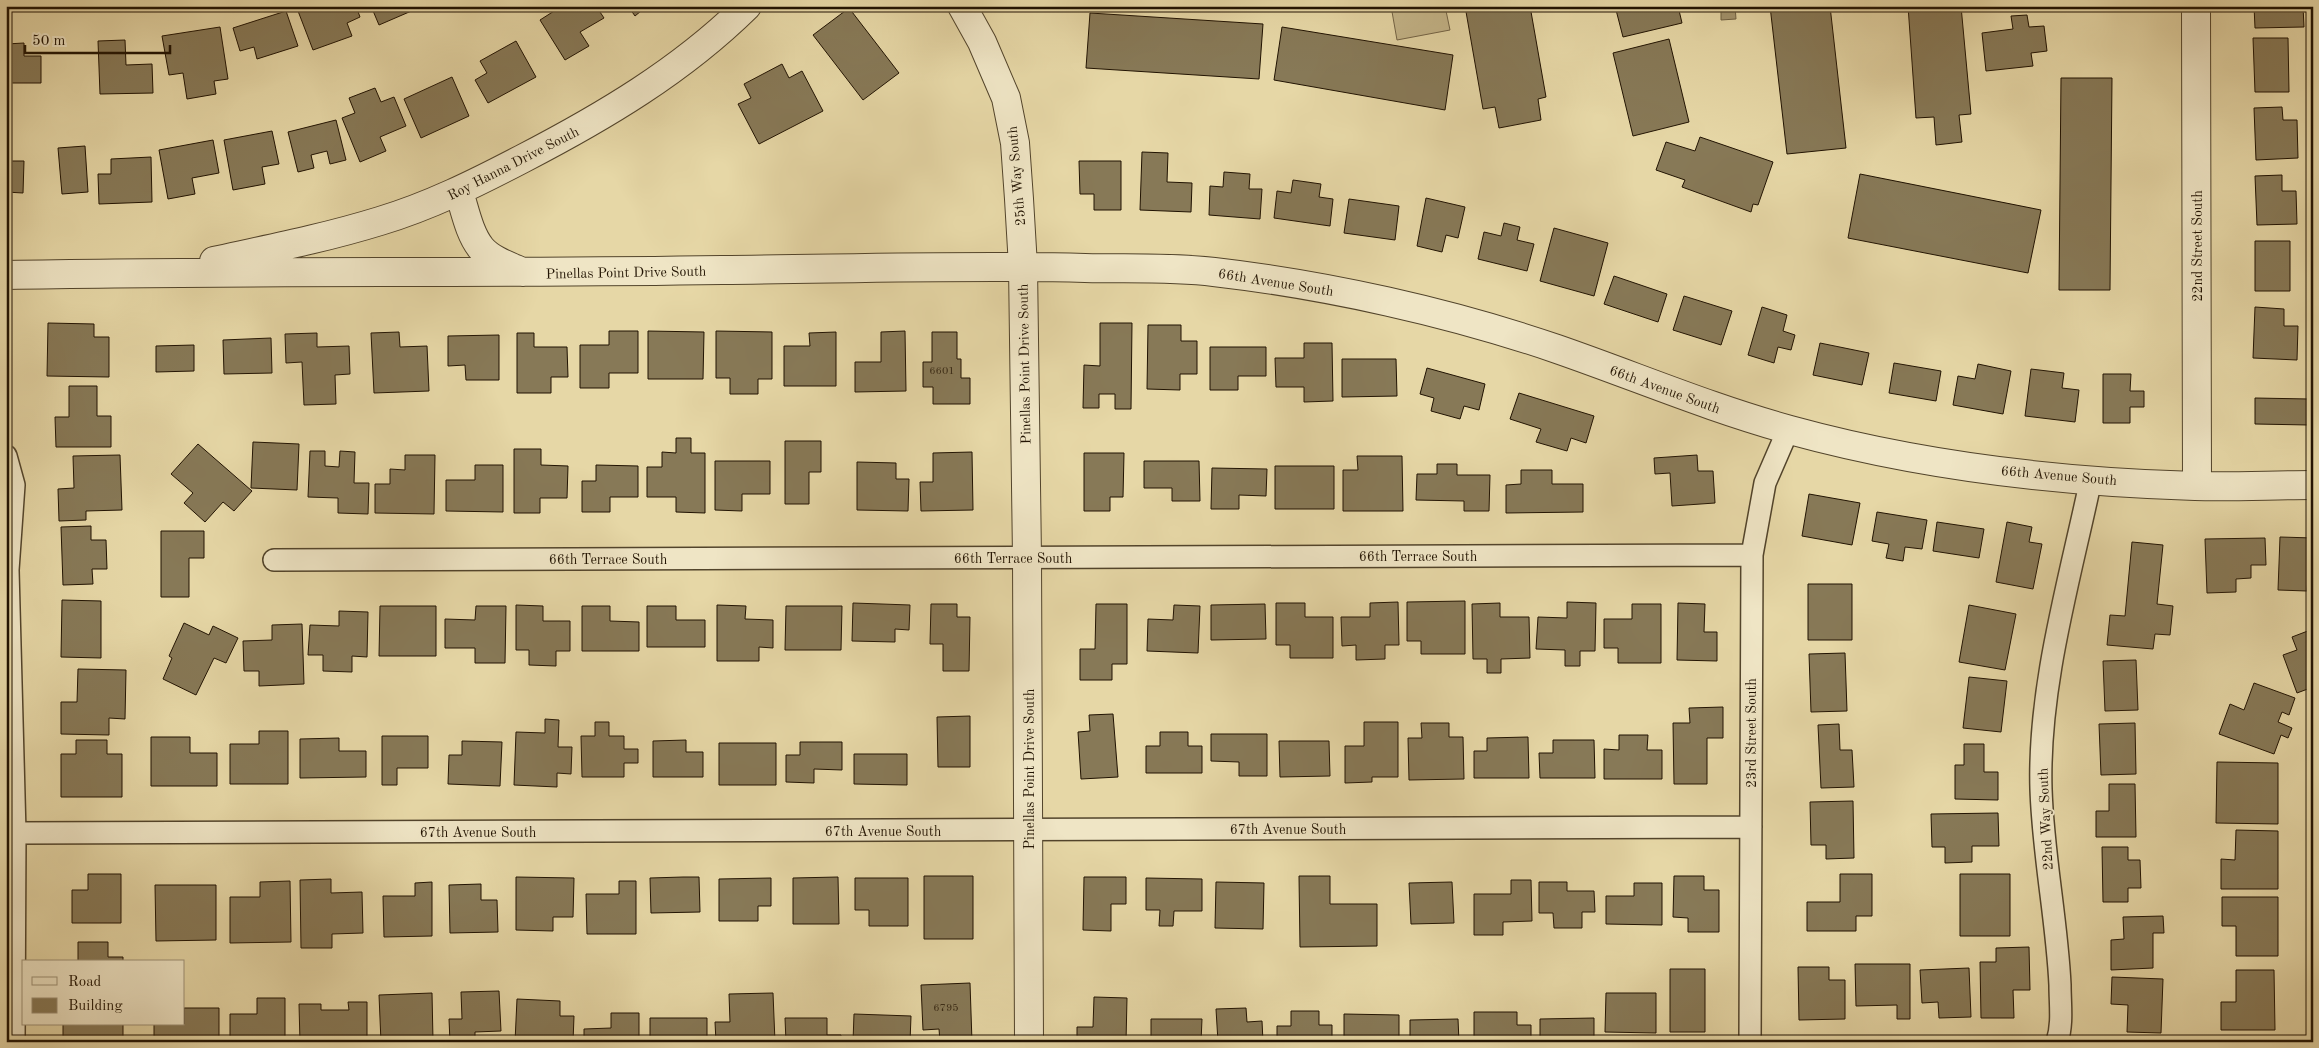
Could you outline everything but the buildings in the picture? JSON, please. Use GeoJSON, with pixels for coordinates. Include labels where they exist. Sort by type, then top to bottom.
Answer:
{"type":"FeatureCollection","features":[{"type":"Feature","properties":{"kind":"street","name":"Roy Hanna Drive South"},"geometry":{"type":"LineString","coordinates":[[158,272],[274,248],[380,221],[459,192],[589,125],[657,81],[731,22],[747,6]]}},
{"type":"Feature","properties":{"kind":"street","name":"25th Way South"},"geometry":{"type":"LineString","coordinates":[[962,6],[982,42],[1006,98],[1015,143],[1023,266]]}},
{"type":"Feature","properties":{"kind":"street","name":"22nd Street South"},"geometry":{"type":"LineString","coordinates":[[2196,6],[2197,486]]}},
{"type":"Feature","properties":{"kind":"street","name":"Pinellas Point Drive South"},"geometry":{"type":"LineString","coordinates":[[459,192],[472,231],[481,248],[500,261],[526,273],[1023,266],[1028,558],[1029,1042]]}},
{"type":"Feature","properties":{"kind":"street","name":"66th Avenue South"},"geometry":{"type":"LineString","coordinates":[[1023,266],[1209,271],[1320,288],[1483,326],[1553,348],[1706,405],[1788,430],[1879,452],[1976,468],[2091,479],[2197,486],[2313,485]]}},
{"type":"Feature","properties":{"kind":"street"},"geometry":{"type":"LineString","coordinates":[[6,275],[158,272],[526,273]]}},
{"type":"Feature","properties":{"kind":"street","name":"23rd Street South"},"geometry":{"type":"LineString","coordinates":[[1750,1042],[1752,555],[1765,483],[1788,430]]}},
{"type":"Feature","properties":{"kind":"street"},"geometry":{"type":"LineString","coordinates":[[6,456],[14,485],[7,570],[15,833],[14,1042]]}},
{"type":"Feature","properties":{"kind":"street","name":"22nd Way South"},"geometry":{"type":"LineString","coordinates":[[2057,1042],[2061,1029],[2058,954],[2041,789],[2044,715],[2058,632],[2091,479]]}},
{"type":"Feature","properties":{"kind":"street","name":"66th Terrace South"},"geometry":{"type":"LineString","coordinates":[[274,560],[1752,555]]}},
{"type":"Feature","properties":{"kind":"street","name":"67th Avenue South"},"geometry":{"type":"LineString","coordinates":[[15,833],[1751,827]]}},
{"type":"Feature","properties":{"kind":"shaded area"},"geometry":{"type":"Polygon","coordinates":[[[1391,6],[1445,6],[1450,30],[1397,40],[1391,6]]]}},
{"type":"Feature","properties":{"kind":"shaded area"},"geometry":{"type":"Polygon","coordinates":[[[1721,6],[1735,6],[1736,19],[1721,20],[1721,6]]]}}]}
